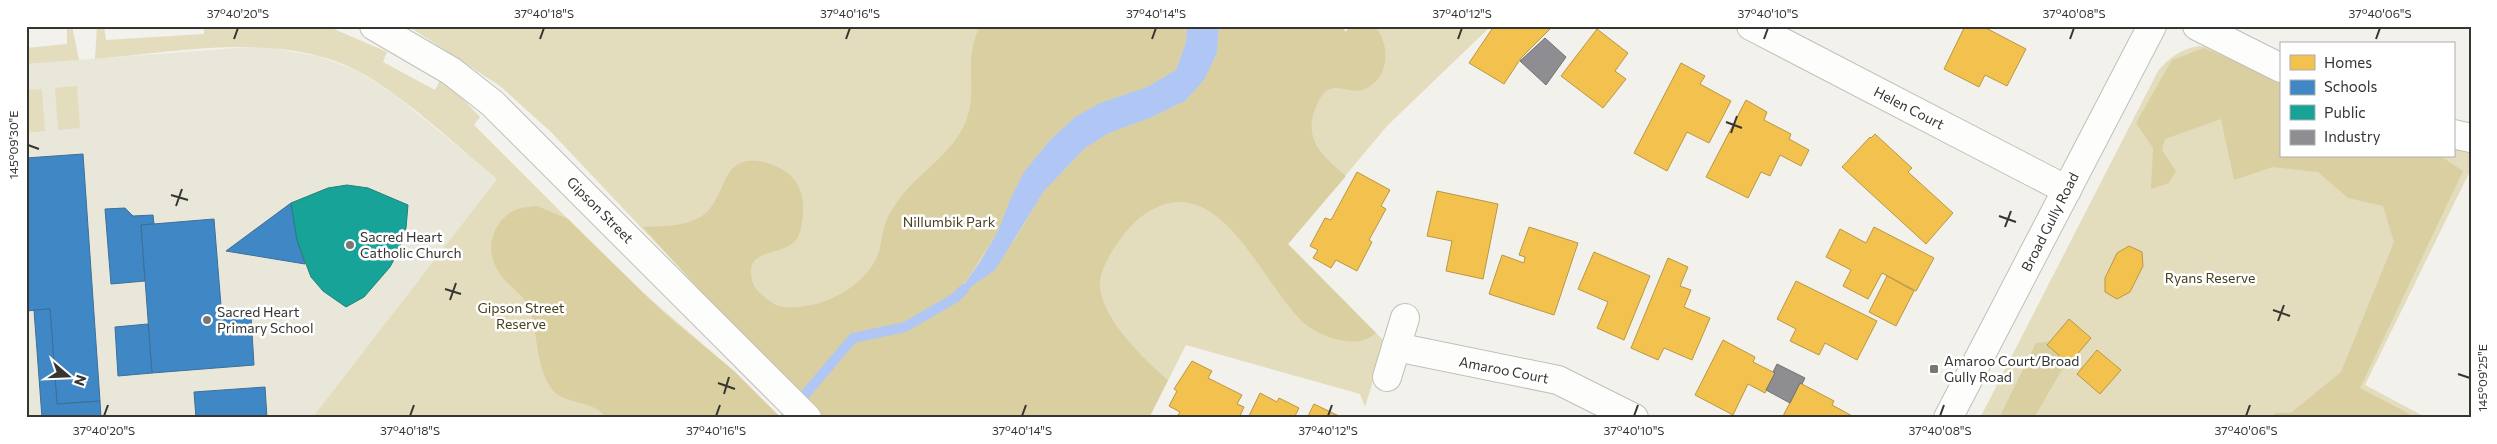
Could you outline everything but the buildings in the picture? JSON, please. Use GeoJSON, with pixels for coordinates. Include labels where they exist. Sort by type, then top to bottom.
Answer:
{"type":"FeatureCollection","features":[{"type":"Feature","properties":{"kind":"street","name":"Gipson Street"},"geometry":{"type":"LineString","coordinates":[[374,26],[428,56],[466,81],[525,135],[807,418]]}},
{"type":"Feature","properties":{"kind":"street","name":"Helen Court"},"geometry":{"type":"LineString","coordinates":[[1751,26],[2067,190]]}},
{"type":"Feature","properties":{"kind":"street","name":"Broad Gully Road"},"geometry":{"type":"LineString","coordinates":[[1948,418],[2152,26]]}},
{"type":"Feature","properties":{"kind":"street"},"geometry":{"type":"LineString","coordinates":[[2197,26],[2280,68]]}},
{"type":"Feature","properties":{"kind":"street"},"geometry":{"type":"LineString","coordinates":[[2454,134],[2471,138]]}},
{"type":"Feature","properties":{"kind":"street"},"geometry":{"type":"LineString","coordinates":[[1387,377],[1405,318]]}},
{"type":"Feature","properties":{"kind":"street","name":"Amaroo Court"},"geometry":{"type":"LineString","coordinates":[[1396,347],[1479,365],[1540,375],[1574,388],[1634,418]]}},
{"type":"Feature","properties":{"kind":"shaded area","name":"Sacred Heart Primary School"},"geometry":{"type":"Polygon","coordinates":[[[261,46],[317,56],[356,70],[395,95],[497,179],[312,418],[26,418],[26,64],[261,46]]]}},
{"type":"Feature","properties":{"kind":"green space"},"geometry":{"type":"Polygon","coordinates":[[[67,26],[72,26],[79,60],[26,64],[26,48],[67,44],[67,26]]]}},
{"type":"Feature","properties":{"kind":"green space","name":"Gipson Street Reserve"},"geometry":{"type":"Polygon","coordinates":[[[97,26],[104,26],[106,40],[204,34],[204,26],[327,26],[387,52],[383,62],[435,90],[440,80],[457,93],[480,117],[474,125],[634,285],[734,371],[781,418],[312,418],[497,179],[393,93],[356,70],[326,58],[295,51],[228,47],[95,59],[97,26]]]}},
{"type":"Feature","properties":{"kind":"green space","name":"Nillumbik Park"},"geometry":{"type":"Polygon","coordinates":[[[408,26],[1343,26],[1345,32],[1352,26],[1491,26],[1387,126],[1288,244],[1385,342],[1365,407],[1360,394],[1186,345],[1149,418],[821,418],[551,132],[500,86],[408,26]]]}},
{"type":"Feature","properties":{"kind":"green space"},"geometry":{"type":"Polygon","coordinates":[[[980,26],[1187,26],[1186,42],[1176,70],[1147,87],[1100,103],[1075,117],[1050,140],[1024,172],[997,233],[956,297],[1015,239],[1044,191],[1085,148],[1109,133],[1150,118],[1185,101],[1204,80],[1217,53],[1219,26],[1343,26],[1345,32],[1352,26],[1375,27],[1384,44],[1385,63],[1382,72],[1370,86],[1361,90],[1332,88],[1328,90],[1319,101],[1312,120],[1314,139],[1318,147],[1323,155],[1346,176],[1288,244],[1376,333],[1364,340],[1350,341],[1331,338],[1312,329],[1288,305],[1236,235],[1216,216],[1195,204],[1171,203],[1145,214],[1131,226],[1113,250],[1101,275],[1100,289],[1104,304],[1112,319],[1134,347],[1168,380],[1149,418],[821,418],[721,314],[643,227],[673,225],[695,220],[702,216],[711,208],[732,169],[740,163],[751,161],[776,166],[790,175],[802,196],[803,215],[800,232],[798,238],[789,245],[758,257],[753,262],[751,269],[753,284],[764,297],[779,306],[802,307],[831,299],[841,294],[860,280],[874,263],[879,251],[886,221],[897,202],[949,148],[963,127],[970,103],[972,50],[980,26]]]}},
{"type":"Feature","properties":{"kind":"green space","name":"Ryans Reserve"},"geometry":{"type":"Polygon","coordinates":[[[2199,46],[2212,47],[2280,79],[2280,158],[2454,158],[2454,145],[2471,150],[2471,169],[2365,385],[2427,418],[1980,418],[2158,71],[2176,54],[2199,46]]]}},
{"type":"Feature","properties":{"kind":"green space"},"geometry":{"type":"Polygon","coordinates":[[[2204,48],[2280,81],[2280,158],[2443,158],[2463,171],[2360,388],[2417,418],[2269,418],[2276,413],[2291,413],[2341,372],[2394,242],[2383,206],[2348,198],[2318,172],[2273,167],[2234,180],[2221,119],[2165,139],[2162,150],[2176,171],[2169,183],[2151,189],[2153,148],[2136,123],[2172,60],[2204,48]]]}},
{"type":"Feature","properties":{"kind":"green space"},"geometry":{"type":"Polygon","coordinates":[[[77,86],[80,128],[58,130],[55,88],[77,86]]]}},
{"type":"Feature","properties":{"kind":"green space"},"geometry":{"type":"Polygon","coordinates":[[[42,89],[45,131],[26,133],[26,90],[42,89]]]}},
{"type":"Feature","properties":{"kind":"green space"},"geometry":{"type":"Polygon","coordinates":[[[537,206],[568,219],[664,313],[734,371],[781,418],[606,418],[594,408],[556,394],[546,379],[543,370],[530,310],[523,299],[500,275],[491,252],[494,234],[497,226],[503,219],[518,209],[537,206]]]}},
{"type":"Feature","properties":{"kind":"green space"},"geometry":{"type":"Polygon","coordinates":[[[2061,340],[2063,368],[2034,418],[1999,418],[2036,343],[2061,340]]]}},
{"type":"Feature","properties":{"kind":"water"},"geometry":{"type":"Polygon","coordinates":[[[1187,26],[1219,26],[1217,53],[1204,80],[1185,101],[1150,118],[1109,133],[1085,148],[1044,191],[995,270],[955,298],[997,233],[1024,172],[1050,140],[1075,117],[1100,103],[1147,87],[1176,70],[1186,42],[1187,26]]]}},
{"type":"Feature","properties":{"kind":"waterway"},"geometry":{"type":"LineString","coordinates":[[785,418],[853,338],[905,327],[955,298],[964,289]]}},
{"type":"Feature","properties":{"kind":"place","name":"Sacred Heart Catholic Church"},"geometry":{"type":"Point","coordinates":[350,245]}},
{"type":"Feature","properties":{"kind":"place","name":"Sacred Heart Primary School"},"geometry":{"type":"Point","coordinates":[207,320]}},
{"type":"Feature","properties":{"kind":"place","name":"Amaroo Court/Broad Gully Road"},"geometry":{"type":"Point","coordinates":[1934,369]}}]}
